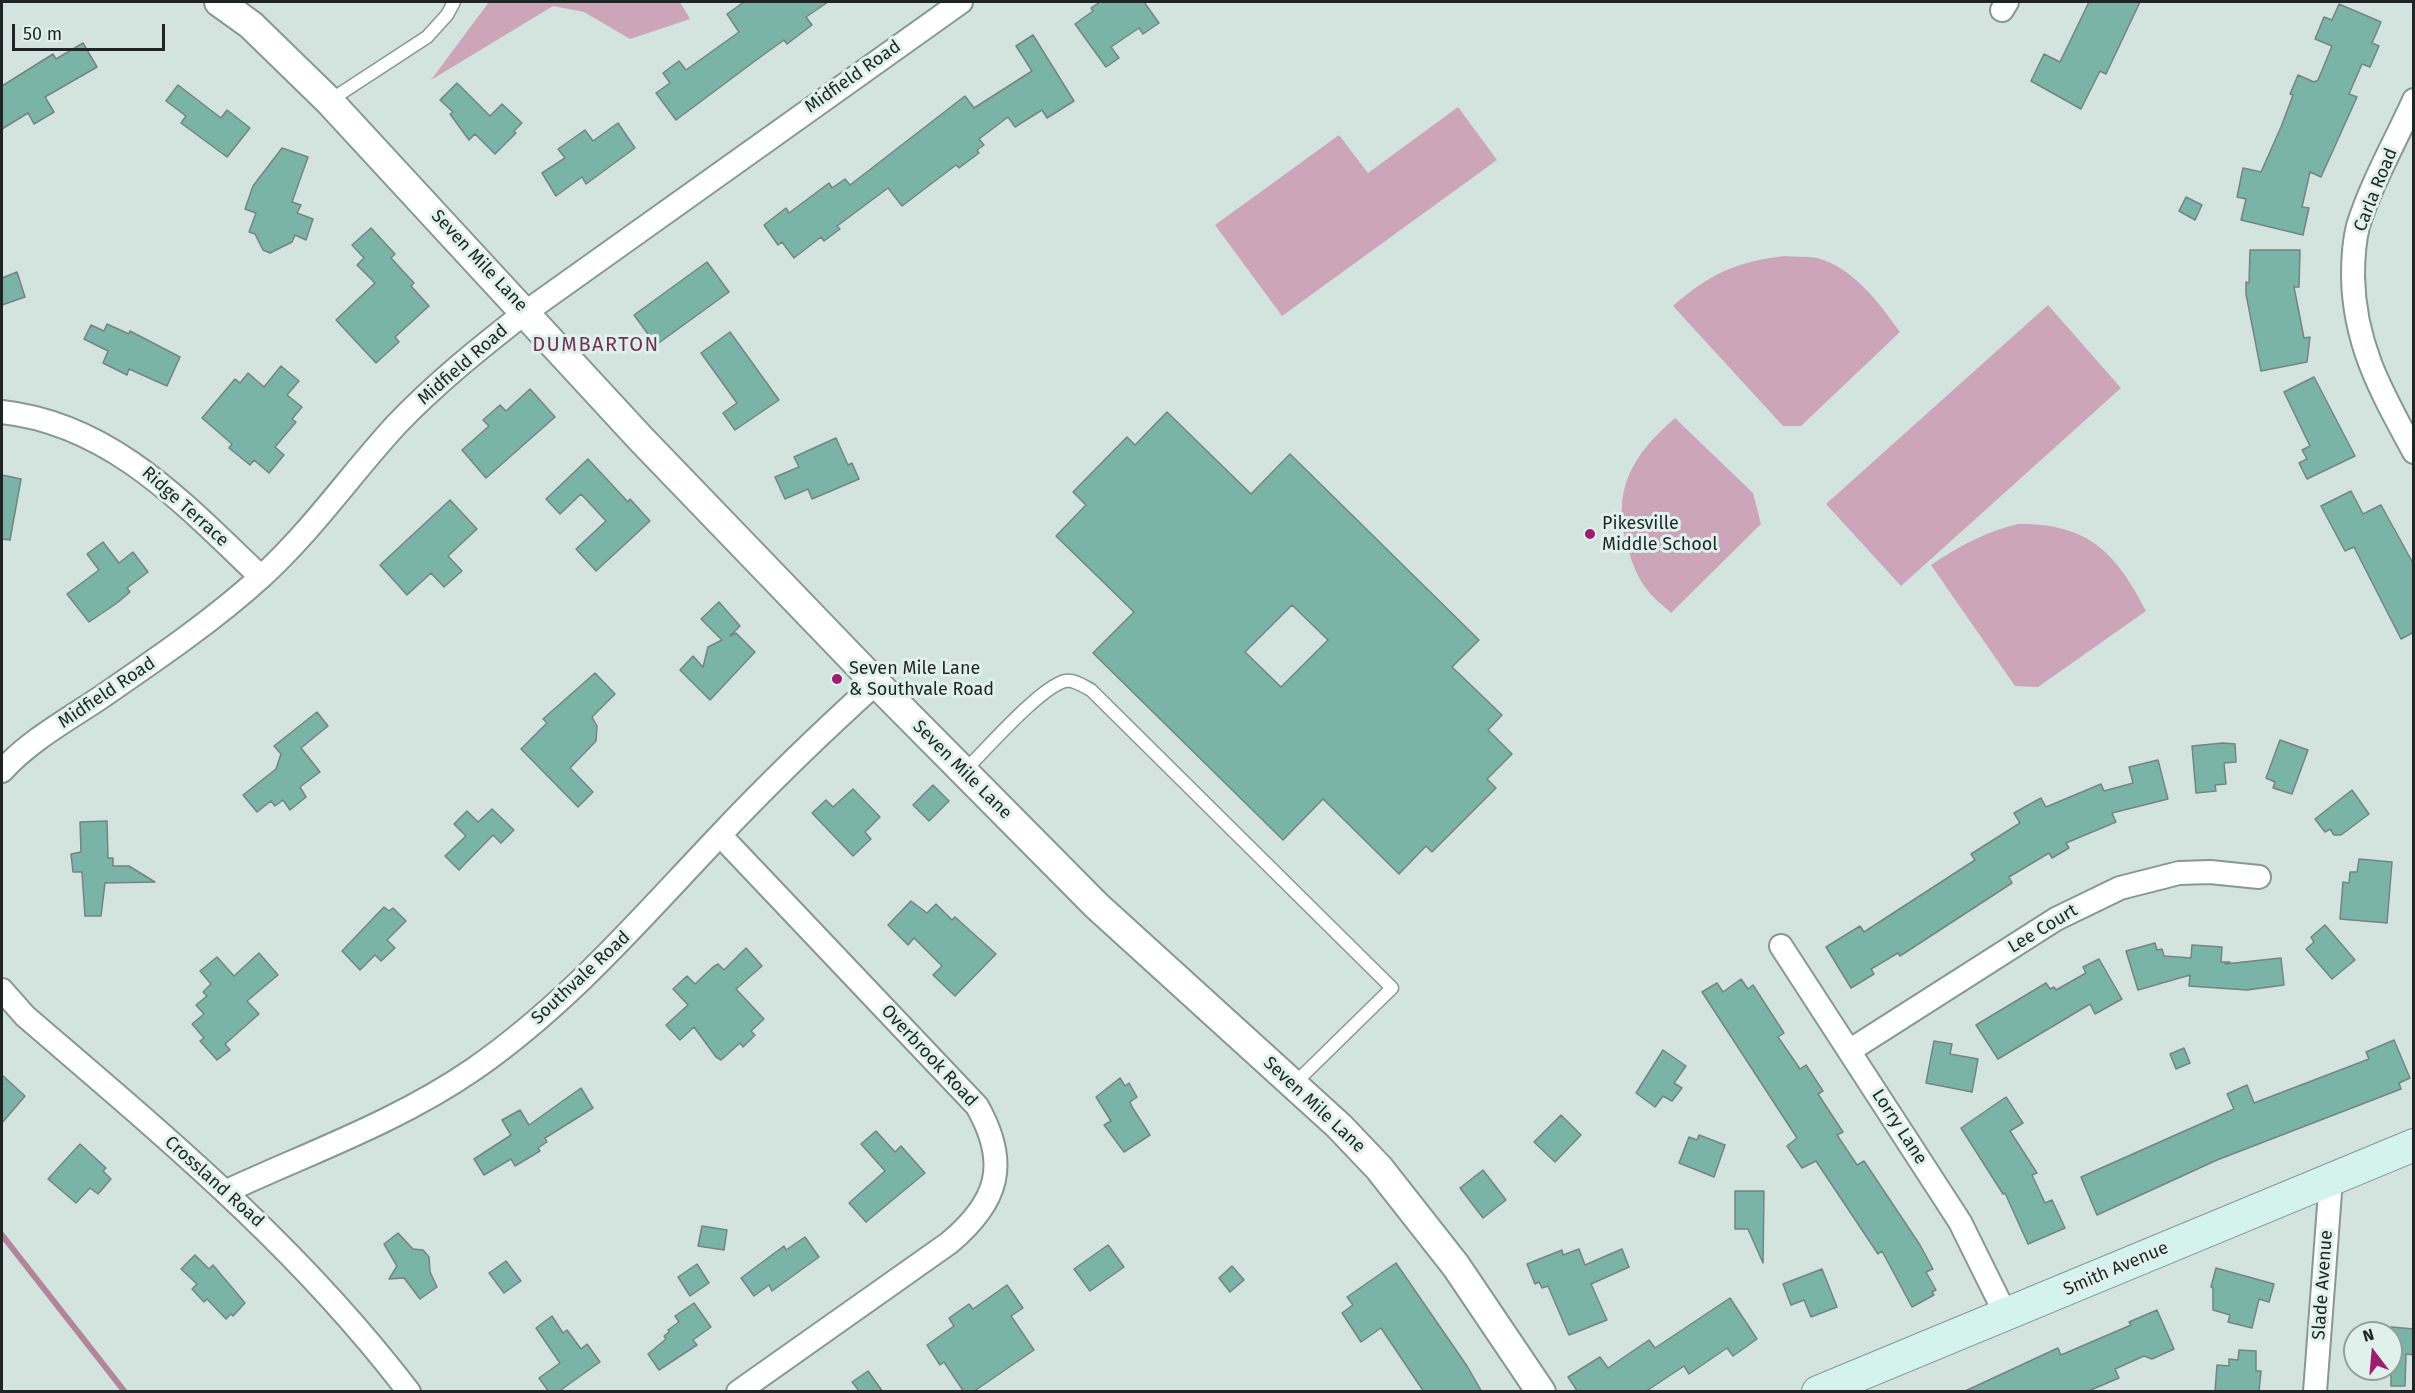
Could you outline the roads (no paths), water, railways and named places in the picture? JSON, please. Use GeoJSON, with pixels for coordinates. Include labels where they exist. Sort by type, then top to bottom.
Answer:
{"type":"FeatureCollection","features":[{"type":"Feature","properties":{"kind":"main road","name":"Smith Avenue"},"geometry":{"type":"LineString","coordinates":[[1818,1392],[2414,1145]]}},
{"type":"Feature","properties":{"kind":"street","name":"Seven Mile Lane"},"geometry":{"type":"LineString","coordinates":[[219,2],[251,25],[329,101],[641,439],[876,683],[1097,906],[1339,1126],[1404,1197],[1456,1266],[1541,1392]]}},
{"type":"Feature","properties":{"kind":"street","name":"Midfield Road"},"geometry":{"type":"LineString","coordinates":[[2,771],[37,740],[204,625],[261,577],[303,534],[396,426],[437,384],[526,312],[961,2]]}},
{"type":"Feature","properties":{"kind":"street","name":"Carla Road"},"geometry":{"type":"LineString","coordinates":[[2414,100],[2358,227],[2353,269],[2357,321],[2364,350],[2374,377],[2414,452]]}},
{"type":"Feature","properties":{"kind":"street","name":"Ridge Terrace"},"geometry":{"type":"LineString","coordinates":[[2,412],[49,423],[91,438],[130,459],[165,485],[261,577]]}},
{"type":"Feature","properties":{"kind":"street","name":"Southvale Road"},"geometry":{"type":"LineString","coordinates":[[226,1191],[350,1139],[436,1094],[534,1024],[588,976],[720,835],[832,722],[876,683]]}},
{"type":"Feature","properties":{"kind":"street","name":"Overbrook Road"},"geometry":{"type":"LineString","coordinates":[[720,835],[977,1106],[988,1125],[994,1145],[995,1168],[992,1189],[984,1209],[949,1244],[738,1392]]}},
{"type":"Feature","properties":{"kind":"street","name":"Lee Court"},"geometry":{"type":"LineString","coordinates":[[1849,1051],[2056,919],[2120,888],[2179,873],[2210,872],[2259,877]]}},
{"type":"Feature","properties":{"kind":"street","name":"Lorry Lane"},"geometry":{"type":"LineString","coordinates":[[1781,946],[1960,1222],[2006,1315]]}},
{"type":"Feature","properties":{"kind":"street","name":"Crossland Road"},"geometry":{"type":"LineString","coordinates":[[2,990],[25,1016],[226,1191],[297,1261],[363,1334],[408,1392]]}},
{"type":"Feature","properties":{"kind":"street","name":"Slade Avenue"},"geometry":{"type":"LineString","coordinates":[[2315,1392],[2331,1179]]}},
{"type":"Feature","properties":{"kind":"lane"},"geometry":{"type":"LineString","coordinates":[[329,101],[426,37],[447,15],[454,2]]}},
{"type":"Feature","properties":{"kind":"lane"},"geometry":{"type":"LineString","coordinates":[[964,771],[1043,693],[1066,681],[1077,682],[1091,690],[1392,988],[1293,1085]]}},
{"type":"Feature","properties":{"kind":"waterway"},"geometry":{"type":"LineString","coordinates":[[2,1235],[125,1392]]}},
{"type":"Feature","properties":{"kind":"place","name":"Pikesville Middle School"},"geometry":{"type":"Point","coordinates":[1590,534]}},
{"type":"Feature","properties":{"kind":"place","name":"Seven Mile Lane & Southvale Road"},"geometry":{"type":"Point","coordinates":[837,679]}},
{"type":"Feature","properties":{"kind":"district","name":"DUMBARTON"},"geometry":{"type":"Point","coordinates":[596,345]}}]}
